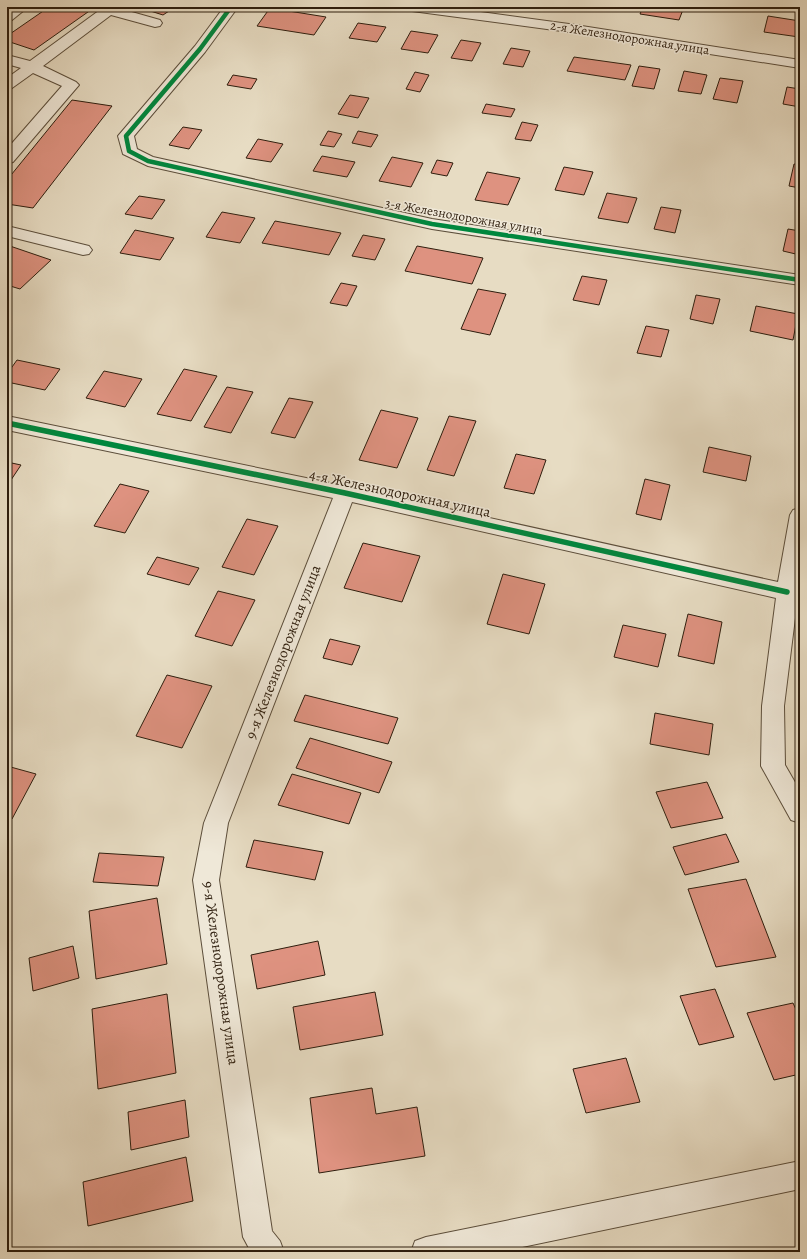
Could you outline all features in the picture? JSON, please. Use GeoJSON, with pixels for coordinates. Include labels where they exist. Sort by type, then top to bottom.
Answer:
{"type":"FeatureCollection","features":[{"type":"Feature","properties":{"kind":"street"},"geometry":{"type":"LineString","coordinates":[[7,17],[21,7]]}},
{"type":"Feature","properties":{"kind":"street","name":"3-я Железнодорожная улица"},"geometry":{"type":"LineString","coordinates":[[231,7],[200,48],[126,136],[129,152],[148,161],[432,224],[800,280]]}},
{"type":"Feature","properties":{"kind":"street","name":"2-я Железнодорожная улица"},"geometry":{"type":"LineString","coordinates":[[412,7],[569,28],[800,64]]}},
{"type":"Feature","properties":{"kind":"street"},"geometry":{"type":"LineString","coordinates":[[7,84],[109,10],[155,23]]}},
{"type":"Feature","properties":{"kind":"street"},"geometry":{"type":"LineString","coordinates":[[7,59],[32,67],[71,85],[7,159]]}},
{"type":"Feature","properties":{"kind":"street"},"geometry":{"type":"LineString","coordinates":[[7,230],[83,250]]}},
{"type":"Feature","properties":{"kind":"street","name":"4-я Железнодорожная улица"},"geometry":{"type":"LineString","coordinates":[[7,423],[346,493],[787,592]]}},
{"type":"Feature","properties":{"kind":"street","name":"9-я Железнодорожная улица"},"geometry":{"type":"LineString","coordinates":[[263,1244],[206,880],[216,823],[346,493]]}},
{"type":"Feature","properties":{"kind":"street"},"geometry":{"type":"LineString","coordinates":[[800,515],[787,592],[773,706],[773,766],[800,813]]}},
{"type":"Feature","properties":{"kind":"street"},"geometry":{"type":"LineString","coordinates":[[426,1252],[800,1175]]}},
{"type":"Feature","properties":{"kind":"building"},"geometry":{"type":"Polygon","coordinates":[[[49,7],[95,7],[34,50],[7,41],[7,36],[49,7]]]}},
{"type":"Feature","properties":{"kind":"building"},"geometry":{"type":"Polygon","coordinates":[[[175,7],[163,15],[141,8],[175,7]]]}},
{"type":"Feature","properties":{"kind":"building"},"geometry":{"type":"Polygon","coordinates":[[[643,7],[684,7],[679,20],[640,14],[643,7]]]}},
{"type":"Feature","properties":{"kind":"building"},"geometry":{"type":"Polygon","coordinates":[[[270,8],[326,17],[314,35],[257,26],[270,8]]]}},
{"type":"Feature","properties":{"kind":"building"},"geometry":{"type":"Polygon","coordinates":[[[768,16],[800,21],[799,37],[764,32],[768,16]]]}},
{"type":"Feature","properties":{"kind":"building"},"geometry":{"type":"Polygon","coordinates":[[[358,23],[386,27],[377,42],[349,38],[358,23]]]}},
{"type":"Feature","properties":{"kind":"building"},"geometry":{"type":"Polygon","coordinates":[[[411,31],[438,35],[428,53],[401,49],[411,31]]]}},
{"type":"Feature","properties":{"kind":"building"},"geometry":{"type":"Polygon","coordinates":[[[461,40],[481,43],[472,61],[451,58],[461,40]]]}},
{"type":"Feature","properties":{"kind":"building"},"geometry":{"type":"Polygon","coordinates":[[[511,48],[530,51],[523,67],[503,64],[511,48]]]}},
{"type":"Feature","properties":{"kind":"building"},"geometry":{"type":"Polygon","coordinates":[[[574,57],[631,65],[625,80],[567,71],[574,57]]]}},
{"type":"Feature","properties":{"kind":"building"},"geometry":{"type":"Polygon","coordinates":[[[639,66],[660,69],[654,89],[632,86],[639,66]]]}},
{"type":"Feature","properties":{"kind":"building"},"geometry":{"type":"Polygon","coordinates":[[[684,71],[707,75],[701,94],[678,91],[684,71]]]}},
{"type":"Feature","properties":{"kind":"building"},"geometry":{"type":"Polygon","coordinates":[[[415,72],[429,75],[420,92],[406,89],[415,72]]]}},
{"type":"Feature","properties":{"kind":"building"},"geometry":{"type":"Polygon","coordinates":[[[233,75],[257,79],[251,89],[227,85],[233,75]]]}},
{"type":"Feature","properties":{"kind":"building"},"geometry":{"type":"Polygon","coordinates":[[[720,78],[743,81],[737,103],[713,99],[720,78]]]}},
{"type":"Feature","properties":{"kind":"building"},"geometry":{"type":"Polygon","coordinates":[[[787,87],[800,89],[800,107],[783,104],[787,87]]]}},
{"type":"Feature","properties":{"kind":"building"},"geometry":{"type":"Polygon","coordinates":[[[350,95],[369,98],[358,118],[338,114],[350,95]]]}},
{"type":"Feature","properties":{"kind":"building"},"geometry":{"type":"Polygon","coordinates":[[[72,100],[112,106],[33,208],[7,204],[7,180],[72,100]]]}},
{"type":"Feature","properties":{"kind":"building"},"geometry":{"type":"Polygon","coordinates":[[[486,104],[515,109],[511,117],[482,113],[486,104]]]}},
{"type":"Feature","properties":{"kind":"building"},"geometry":{"type":"Polygon","coordinates":[[[522,122],[538,125],[531,141],[515,139],[522,122]]]}},
{"type":"Feature","properties":{"kind":"building"},"geometry":{"type":"Polygon","coordinates":[[[183,127],[202,130],[189,149],[169,145],[183,127]]]}},
{"type":"Feature","properties":{"kind":"building"},"geometry":{"type":"Polygon","coordinates":[[[328,131],[342,134],[334,147],[320,145],[328,131]]]}},
{"type":"Feature","properties":{"kind":"building"},"geometry":{"type":"Polygon","coordinates":[[[358,131],[378,135],[371,147],[352,143],[358,131]]]}},
{"type":"Feature","properties":{"kind":"building"},"geometry":{"type":"Polygon","coordinates":[[[258,139],[283,144],[271,162],[246,158],[258,139]]]}},
{"type":"Feature","properties":{"kind":"building"},"geometry":{"type":"Polygon","coordinates":[[[322,156],[355,162],[347,177],[313,171],[322,156]]]}},
{"type":"Feature","properties":{"kind":"building"},"geometry":{"type":"Polygon","coordinates":[[[392,157],[423,163],[411,187],[379,181],[392,157]]]}},
{"type":"Feature","properties":{"kind":"building"},"geometry":{"type":"Polygon","coordinates":[[[437,160],[453,163],[447,176],[431,173],[437,160]]]}},
{"type":"Feature","properties":{"kind":"building"},"geometry":{"type":"Polygon","coordinates":[[[794,164],[800,165],[800,188],[789,186],[794,164]]]}},
{"type":"Feature","properties":{"kind":"building"},"geometry":{"type":"Polygon","coordinates":[[[564,167],[593,172],[584,195],[555,190],[564,167]]]}},
{"type":"Feature","properties":{"kind":"building"},"geometry":{"type":"Polygon","coordinates":[[[487,172],[520,178],[508,205],[475,200],[487,172]]]}},
{"type":"Feature","properties":{"kind":"building"},"geometry":{"type":"Polygon","coordinates":[[[607,193],[637,198],[628,223],[598,218],[607,193]]]}},
{"type":"Feature","properties":{"kind":"building"},"geometry":{"type":"Polygon","coordinates":[[[139,196],[165,200],[152,219],[125,214],[139,196]]]}},
{"type":"Feature","properties":{"kind":"building"},"geometry":{"type":"Polygon","coordinates":[[[661,207],[681,210],[675,233],[654,229],[661,207]]]}},
{"type":"Feature","properties":{"kind":"building"},"geometry":{"type":"Polygon","coordinates":[[[222,212],[255,218],[240,243],[206,237],[222,212]]]}},
{"type":"Feature","properties":{"kind":"building"},"geometry":{"type":"Polygon","coordinates":[[[275,221],[341,233],[329,255],[262,243],[275,221]]]}},
{"type":"Feature","properties":{"kind":"building"},"geometry":{"type":"Polygon","coordinates":[[[788,229],[800,231],[800,255],[783,251],[788,229]]]}},
{"type":"Feature","properties":{"kind":"building"},"geometry":{"type":"Polygon","coordinates":[[[135,230],[174,238],[160,260],[120,253],[135,230]]]}},
{"type":"Feature","properties":{"kind":"building"},"geometry":{"type":"Polygon","coordinates":[[[363,235],[385,239],[375,260],[352,256],[363,235]]]}},
{"type":"Feature","properties":{"kind":"building"},"geometry":{"type":"Polygon","coordinates":[[[7,245],[51,260],[20,289],[7,285],[7,245]]]}},
{"type":"Feature","properties":{"kind":"building"},"geometry":{"type":"Polygon","coordinates":[[[417,246],[483,258],[472,284],[405,271],[417,246]]]}},
{"type":"Feature","properties":{"kind":"building"},"geometry":{"type":"Polygon","coordinates":[[[582,276],[607,280],[599,305],[573,300],[582,276]]]}},
{"type":"Feature","properties":{"kind":"building"},"geometry":{"type":"Polygon","coordinates":[[[341,283],[357,286],[347,306],[330,303],[341,283]]]}},
{"type":"Feature","properties":{"kind":"building"},"geometry":{"type":"Polygon","coordinates":[[[478,289],[506,294],[490,335],[461,329],[478,289]]]}},
{"type":"Feature","properties":{"kind":"building"},"geometry":{"type":"Polygon","coordinates":[[[696,295],[720,299],[713,324],[690,319],[696,295]]]}},
{"type":"Feature","properties":{"kind":"building"},"geometry":{"type":"Polygon","coordinates":[[[756,306],[798,314],[793,340],[750,331],[756,306]]]}},
{"type":"Feature","properties":{"kind":"building"},"geometry":{"type":"Polygon","coordinates":[[[646,326],[669,330],[661,357],[637,353],[646,326]]]}},
{"type":"Feature","properties":{"kind":"building"},"geometry":{"type":"Polygon","coordinates":[[[17,360],[60,369],[45,390],[7,382],[7,374],[17,360]]]}},
{"type":"Feature","properties":{"kind":"building"},"geometry":{"type":"Polygon","coordinates":[[[184,369],[217,376],[191,421],[157,414],[184,369]]]}},
{"type":"Feature","properties":{"kind":"building"},"geometry":{"type":"Polygon","coordinates":[[[104,371],[142,379],[125,407],[86,398],[104,371]]]}},
{"type":"Feature","properties":{"kind":"building"},"geometry":{"type":"Polygon","coordinates":[[[227,387],[253,392],[231,433],[204,427],[227,387]]]}},
{"type":"Feature","properties":{"kind":"building"},"geometry":{"type":"Polygon","coordinates":[[[289,398],[313,402],[295,438],[271,433],[289,398]]]}},
{"type":"Feature","properties":{"kind":"building"},"geometry":{"type":"Polygon","coordinates":[[[381,410],[418,418],[397,468],[359,460],[381,410]]]}},
{"type":"Feature","properties":{"kind":"building"},"geometry":{"type":"Polygon","coordinates":[[[449,416],[476,421],[454,476],[427,470],[449,416]]]}},
{"type":"Feature","properties":{"kind":"building"},"geometry":{"type":"Polygon","coordinates":[[[709,447],[751,456],[746,481],[703,472],[709,447]]]}},
{"type":"Feature","properties":{"kind":"building"},"geometry":{"type":"Polygon","coordinates":[[[516,454],[546,460],[534,494],[504,488],[516,454]]]}},
{"type":"Feature","properties":{"kind":"building"},"geometry":{"type":"Polygon","coordinates":[[[7,462],[21,465],[7,486],[7,462]]]}},
{"type":"Feature","properties":{"kind":"building"},"geometry":{"type":"Polygon","coordinates":[[[645,479],[670,485],[661,520],[636,514],[645,479]]]}},
{"type":"Feature","properties":{"kind":"building"},"geometry":{"type":"Polygon","coordinates":[[[120,484],[149,491],[125,533],[94,526],[120,484]]]}},
{"type":"Feature","properties":{"kind":"building"},"geometry":{"type":"Polygon","coordinates":[[[247,519],[278,526],[254,575],[222,567],[247,519]]]}},
{"type":"Feature","properties":{"kind":"building"},"geometry":{"type":"Polygon","coordinates":[[[363,543],[420,556],[402,602],[344,588],[363,543]]]}},
{"type":"Feature","properties":{"kind":"building"},"geometry":{"type":"Polygon","coordinates":[[[157,557],[199,568],[189,585],[147,574],[157,557]]]}},
{"type":"Feature","properties":{"kind":"building"},"geometry":{"type":"Polygon","coordinates":[[[503,574],[545,584],[529,634],[487,624],[503,574]]]}},
{"type":"Feature","properties":{"kind":"building"},"geometry":{"type":"Polygon","coordinates":[[[218,591],[255,600],[232,646],[195,636],[218,591]]]}},
{"type":"Feature","properties":{"kind":"building"},"geometry":{"type":"Polygon","coordinates":[[[688,614],[722,622],[714,664],[678,656],[688,614]]]}},
{"type":"Feature","properties":{"kind":"building"},"geometry":{"type":"Polygon","coordinates":[[[623,625],[666,634],[658,667],[614,657],[623,625]]]}},
{"type":"Feature","properties":{"kind":"building"},"geometry":{"type":"Polygon","coordinates":[[[330,639],[360,646],[352,665],[323,658],[330,639]]]}},
{"type":"Feature","properties":{"kind":"building"},"geometry":{"type":"Polygon","coordinates":[[[167,675],[212,686],[182,748],[136,736],[167,675]]]}},
{"type":"Feature","properties":{"kind":"building"},"geometry":{"type":"Polygon","coordinates":[[[305,695],[398,718],[388,744],[294,721],[305,695]]]}},
{"type":"Feature","properties":{"kind":"building"},"geometry":{"type":"Polygon","coordinates":[[[655,713],[713,724],[709,755],[650,744],[655,713]]]}},
{"type":"Feature","properties":{"kind":"building"},"geometry":{"type":"Polygon","coordinates":[[[310,738],[392,762],[379,793],[296,768],[310,738]]]}},
{"type":"Feature","properties":{"kind":"building"},"geometry":{"type":"Polygon","coordinates":[[[7,766],[36,774],[12,819],[7,817],[7,766]]]}},
{"type":"Feature","properties":{"kind":"building"},"geometry":{"type":"Polygon","coordinates":[[[292,774],[361,793],[349,824],[278,805],[292,774]]]}},
{"type":"Feature","properties":{"kind":"building"},"geometry":{"type":"Polygon","coordinates":[[[707,782],[723,818],[671,828],[656,792],[707,782]]]}},
{"type":"Feature","properties":{"kind":"building"},"geometry":{"type":"Polygon","coordinates":[[[726,834],[739,862],[685,875],[673,847],[726,834]]]}},
{"type":"Feature","properties":{"kind":"building"},"geometry":{"type":"Polygon","coordinates":[[[254,840],[323,852],[315,880],[246,867],[254,840]]]}},
{"type":"Feature","properties":{"kind":"building"},"geometry":{"type":"Polygon","coordinates":[[[99,853],[164,857],[158,886],[93,882],[99,853]]]}},
{"type":"Feature","properties":{"kind":"building"},"geometry":{"type":"Polygon","coordinates":[[[746,879],[776,957],[716,967],[688,889],[746,879]]]}},
{"type":"Feature","properties":{"kind":"building"},"geometry":{"type":"Polygon","coordinates":[[[157,898],[167,964],[96,979],[89,911],[157,898]]]}},
{"type":"Feature","properties":{"kind":"building"},"geometry":{"type":"Polygon","coordinates":[[[318,941],[325,975],[257,989],[251,955],[318,941]]]}},
{"type":"Feature","properties":{"kind":"building"},"geometry":{"type":"Polygon","coordinates":[[[73,946],[79,978],[33,991],[29,958],[73,946]]]}},
{"type":"Feature","properties":{"kind":"building"},"geometry":{"type":"Polygon","coordinates":[[[715,989],[734,1037],[699,1045],[680,996],[715,989]]]}},
{"type":"Feature","properties":{"kind":"building"},"geometry":{"type":"Polygon","coordinates":[[[375,992],[383,1035],[300,1050],[293,1007],[375,992]]]}},
{"type":"Feature","properties":{"kind":"building"},"geometry":{"type":"Polygon","coordinates":[[[167,994],[176,1073],[98,1089],[92,1009],[167,994]]]}},
{"type":"Feature","properties":{"kind":"building"},"geometry":{"type":"Polygon","coordinates":[[[793,1003],[800,1018],[800,1074],[774,1080],[747,1013],[793,1003]]]}},
{"type":"Feature","properties":{"kind":"building"},"geometry":{"type":"Polygon","coordinates":[[[626,1058],[640,1102],[586,1113],[573,1069],[626,1058]]]}},
{"type":"Feature","properties":{"kind":"building"},"geometry":{"type":"Polygon","coordinates":[[[372,1088],[376,1114],[417,1107],[425,1156],[319,1173],[310,1098],[372,1088]]]}},
{"type":"Feature","properties":{"kind":"building"},"geometry":{"type":"Polygon","coordinates":[[[185,1100],[189,1137],[131,1150],[128,1112],[185,1100]]]}},
{"type":"Feature","properties":{"kind":"building"},"geometry":{"type":"Polygon","coordinates":[[[186,1157],[193,1201],[88,1226],[83,1182],[186,1157]]]}},
{"type":"Feature","properties":{"kind":"cycle path"},"geometry":{"type":"LineString","coordinates":[[231,7],[200,49],[126,136],[129,151],[148,161],[432,224],[800,280]]}},
{"type":"Feature","properties":{"kind":"cycle path"},"geometry":{"type":"LineString","coordinates":[[7,423],[345,493],[787,592]]}}]}
